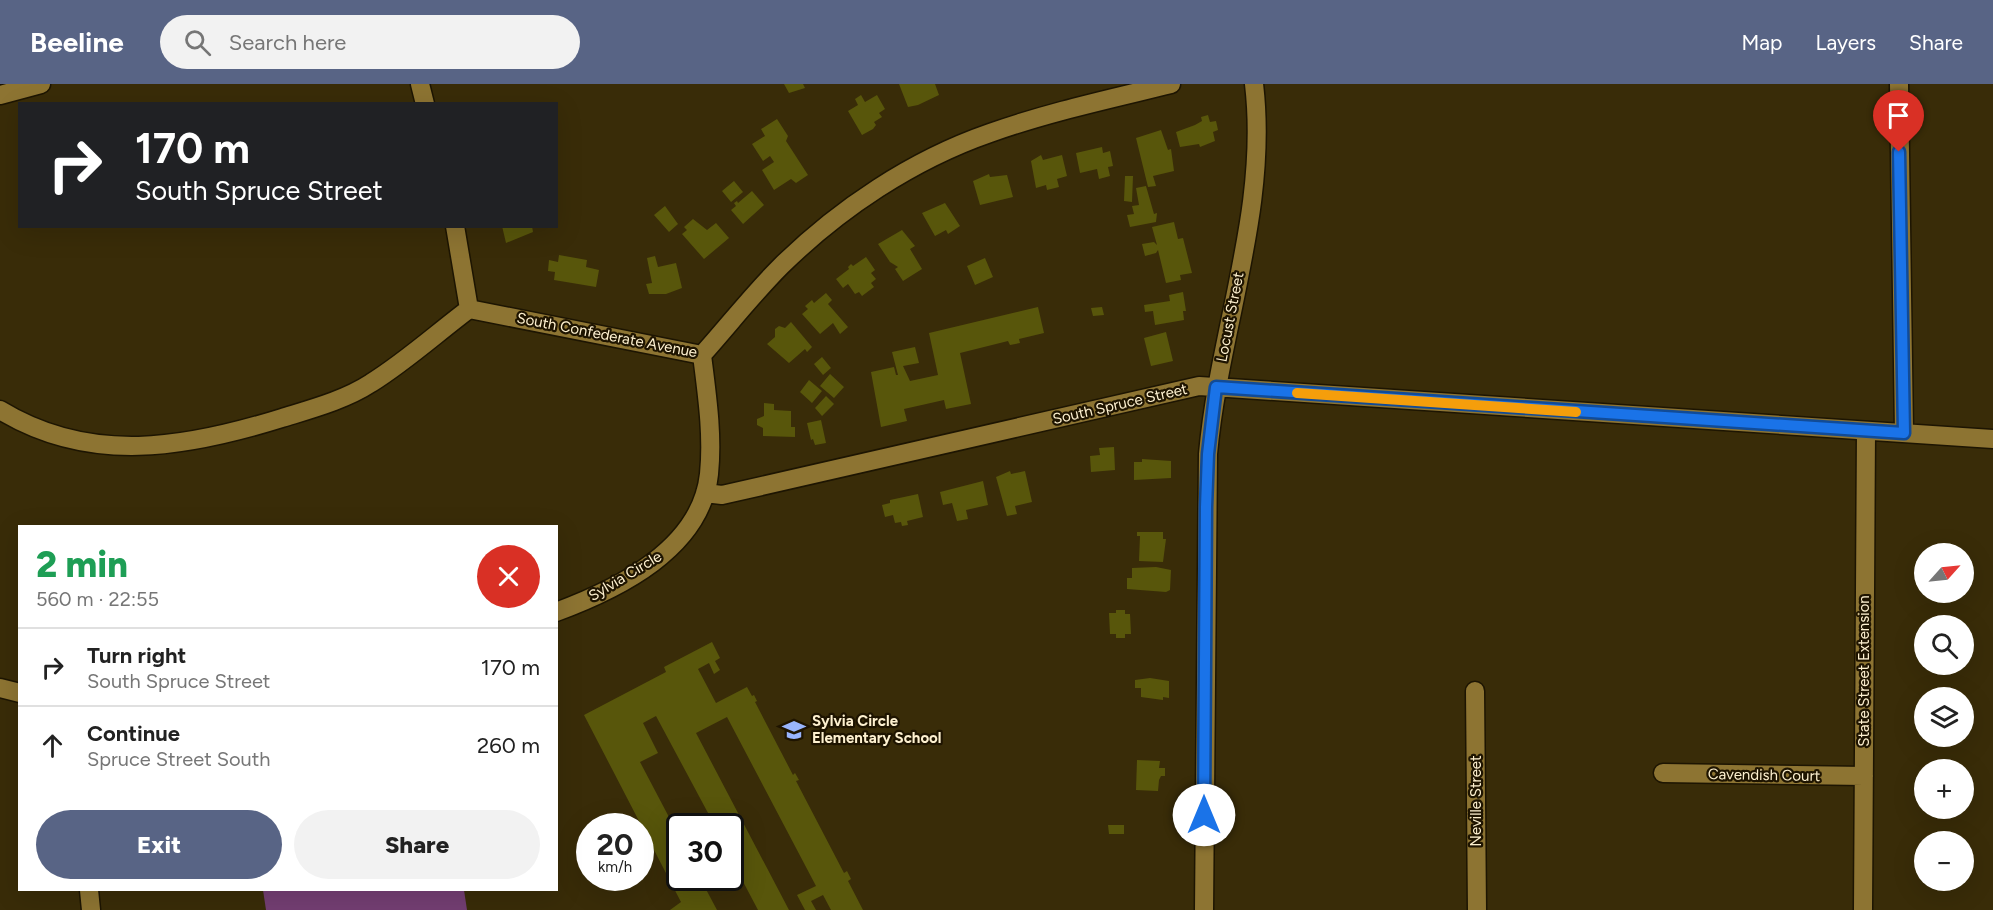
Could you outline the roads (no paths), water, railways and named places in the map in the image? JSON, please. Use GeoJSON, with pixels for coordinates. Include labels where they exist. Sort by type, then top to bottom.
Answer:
{"type":"FeatureCollection","features":[{"type":"Feature","properties":{"kind":"street"},"geometry":{"type":"LineString","coordinates":[[0,94],[41,84]]}},
{"type":"Feature","properties":{"kind":"street"},"geometry":{"type":"LineString","coordinates":[[420,84],[424,102]]}},
{"type":"Feature","properties":{"kind":"street","name":"South Confederate Avenue"},"geometry":{"type":"LineString","coordinates":[[469,309],[702,355],[780,267],[831,222],[880,187],[933,157],[989,133],[1047,115],[1171,84]]}},
{"type":"Feature","properties":{"kind":"street","name":"Locust Street"},"geometry":{"type":"LineString","coordinates":[[1204,910],[1208,454],[1216,387],[1255,188],[1259,149],[1254,84]]}},
{"type":"Feature","properties":{"kind":"street"},"geometry":{"type":"LineString","coordinates":[[1899,84],[1904,433],[1993,439]]}},
{"type":"Feature","properties":{"kind":"street"},"geometry":{"type":"LineString","coordinates":[[0,410],[38,431],[93,445],[176,443],[229,435],[316,407],[370,384],[469,309],[455,228]]}},
{"type":"Feature","properties":{"kind":"street","name":"Sylvia Circle"},"geometry":{"type":"LineString","coordinates":[[558,611],[616,585],[669,550],[690,525],[705,493],[709,476],[710,427],[702,355]]}},
{"type":"Feature","properties":{"kind":"street","name":"South Spruce Street"},"geometry":{"type":"LineString","coordinates":[[705,493],[722,495],[1199,386],[1904,433]]}},
{"type":"Feature","properties":{"kind":"street","name":"State Street Extension"},"geometry":{"type":"LineString","coordinates":[[1863,910],[1866,432]]}},
{"type":"Feature","properties":{"kind":"street"},"geometry":{"type":"LineString","coordinates":[[0,688],[18,692]]}},
{"type":"Feature","properties":{"kind":"street","name":"Neville Street"},"geometry":{"type":"LineString","coordinates":[[1475,691],[1477,910]]}},
{"type":"Feature","properties":{"kind":"street","name":"Cavendish Court"},"geometry":{"type":"LineString","coordinates":[[1663,773],[1864,776]]}},
{"type":"Feature","properties":{"kind":"street"},"geometry":{"type":"LineString","coordinates":[[89,891],[91,910]]}},
{"type":"Feature","properties":{"kind":"place","name":"Sylvia Circle Elementary School"},"geometry":{"type":"Point","coordinates":[794,730]}}]}
